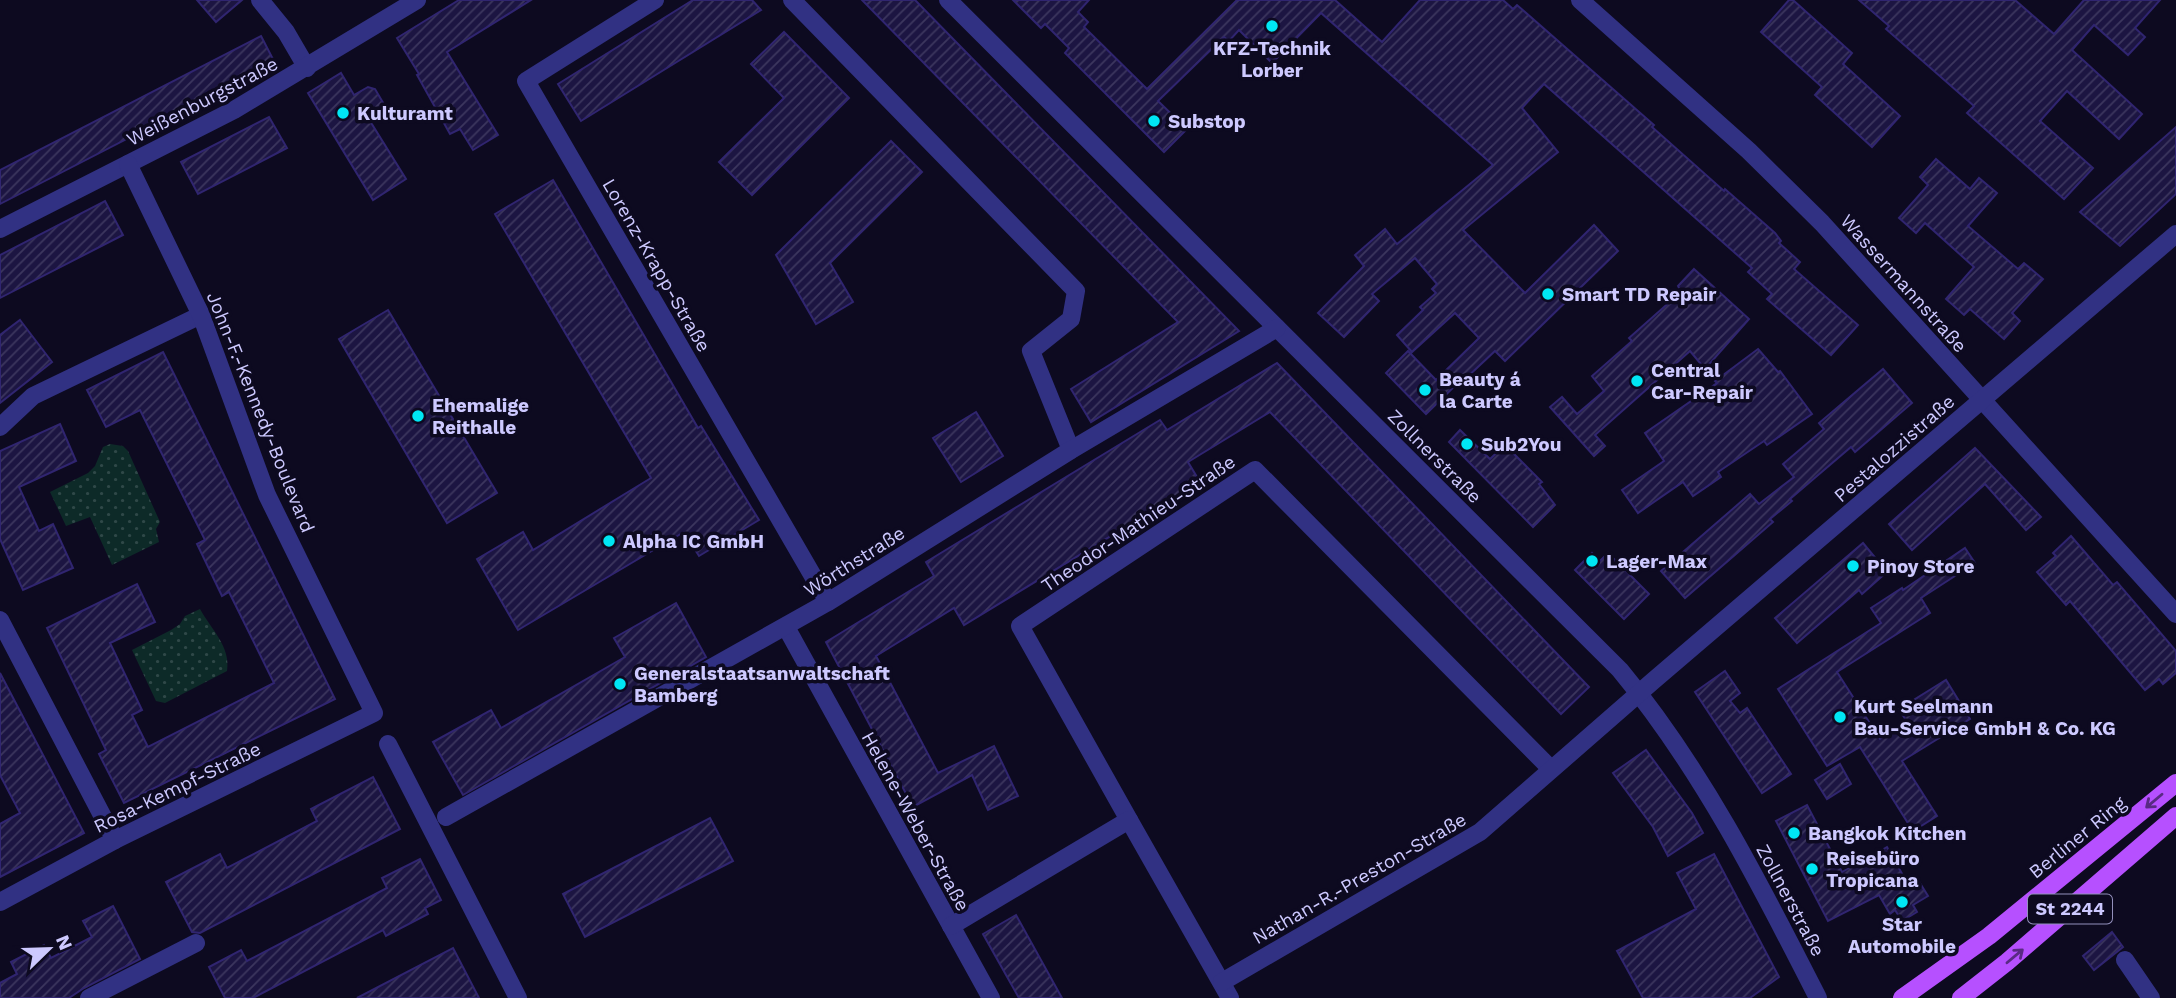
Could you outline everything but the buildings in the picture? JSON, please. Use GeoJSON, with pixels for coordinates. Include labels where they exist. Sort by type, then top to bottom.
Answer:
{"type":"FeatureCollection","features":[{"type":"Feature","properties":{"kind":"main road","name":"Berliner Ring"},"geometry":{"type":"LineString","coordinates":[[1902,998],[1989,936],[2176,783]]}},
{"type":"Feature","properties":{"kind":"main road","name":"St 2244"},"geometry":{"type":"LineString","coordinates":[[1961,998],[2007,962],[2176,816]]}},
{"type":"Feature","properties":{"kind":"street"},"geometry":{"type":"LineString","coordinates":[[260,0],[286,32],[307,68]]}},
{"type":"Feature","properties":{"kind":"street","name":"Weißenburgstraße"},"geometry":{"type":"LineString","coordinates":[[0,229],[233,110],[418,0]]}},
{"type":"Feature","properties":{"kind":"street","name":"Lorenz-Krapp-Straße"},"geometry":{"type":"LineString","coordinates":[[655,0],[526,81],[828,602]]}},
{"type":"Feature","properties":{"kind":"street"},"geometry":{"type":"LineString","coordinates":[[792,0],[1076,291],[1071,320],[1031,351],[1071,450]]}},
{"type":"Feature","properties":{"kind":"street","name":"Zollnerstraße"},"geometry":{"type":"LineString","coordinates":[[948,0],[1620,670],[1676,742],[1719,811],[1818,998]]}},
{"type":"Feature","properties":{"kind":"street","name":"Wassermannstraße"},"geometry":{"type":"LineString","coordinates":[[1580,0],[1749,151],[1822,223],[2176,614]]}},
{"type":"Feature","properties":{"kind":"street","name":"John-F.-Kennedy-Boulevard"},"geometry":{"type":"LineString","coordinates":[[128,164],[201,315],[267,495],[373,713]]}},
{"type":"Feature","properties":{"kind":"street","name":"Pestalozzistraße"},"geometry":{"type":"LineString","coordinates":[[1640,694],[2176,234]]}},
{"type":"Feature","properties":{"kind":"street"},"geometry":{"type":"LineString","coordinates":[[0,427],[33,396],[201,315]]}},
{"type":"Feature","properties":{"kind":"street","name":"Wörthstraße"},"geometry":{"type":"LineString","coordinates":[[446,817],[786,627],[1071,450],[1277,328]]}},
{"type":"Feature","properties":{"kind":"street","name":"Theodor-Mathieu-Straße"},"geometry":{"type":"LineString","coordinates":[[1129,820],[1020,626],[1255,470],[1551,769]]}},
{"type":"Feature","properties":{"kind":"street"},"geometry":{"type":"LineString","coordinates":[[0,620],[116,840]]}},
{"type":"Feature","properties":{"kind":"street","name":"Helene-Weber-Straße"},"geometry":{"type":"LineString","coordinates":[[786,627],[990,998]]}},
{"type":"Feature","properties":{"kind":"street","name":"Nathan-R.-Preston-Straße"},"geometry":{"type":"LineString","coordinates":[[1226,990],[1480,832],[1640,694]]}},
{"type":"Feature","properties":{"kind":"street","name":"Rosa-Kempf-Straße"},"geometry":{"type":"LineString","coordinates":[[0,902],[116,840],[373,713]]}},
{"type":"Feature","properties":{"kind":"street"},"geometry":{"type":"LineString","coordinates":[[388,744],[518,998]]}},
{"type":"Feature","properties":{"kind":"street"},"geometry":{"type":"LineString","coordinates":[[950,926],[1129,820],[1226,990]]}},
{"type":"Feature","properties":{"kind":"street"},"geometry":{"type":"LineString","coordinates":[[89,998],[196,943]]}},
{"type":"Feature","properties":{"kind":"street"},"geometry":{"type":"LineString","coordinates":[[2125,960],[2151,998]]}},
{"type":"Feature","properties":{"kind":"green space"},"geometry":{"type":"Polygon","coordinates":[[[110,444],[123,446],[128,451],[160,522],[156,529],[159,542],[112,565],[90,517],[66,526],[50,492],[88,473],[95,466],[103,447],[110,444]]]}},
{"type":"Feature","properties":{"kind":"green space"},"geometry":{"type":"Polygon","coordinates":[[[200,609],[223,646],[227,671],[165,703],[156,701],[132,650],[171,630],[180,624],[185,616],[200,609]]]}},
{"type":"Feature","properties":{"kind":"place","name":"KFZ-Technik Lorber"},"geometry":{"type":"Point","coordinates":[1272,26]}},
{"type":"Feature","properties":{"kind":"place","name":"Kulturamt"},"geometry":{"type":"Point","coordinates":[343,113]}},
{"type":"Feature","properties":{"kind":"place","name":"Substop"},"geometry":{"type":"Point","coordinates":[1154,121]}},
{"type":"Feature","properties":{"kind":"place","name":"Smart TD Repair"},"geometry":{"type":"Point","coordinates":[1548,294]}},
{"type":"Feature","properties":{"kind":"place","name":"Central Car-Repair"},"geometry":{"type":"Point","coordinates":[1637,381]}},
{"type":"Feature","properties":{"kind":"place","name":"Beauty á la Carte"},"geometry":{"type":"Point","coordinates":[1425,390]}},
{"type":"Feature","properties":{"kind":"place","name":"Ehemalige Reithalle"},"geometry":{"type":"Point","coordinates":[418,416]}},
{"type":"Feature","properties":{"kind":"place","name":"Sub2You"},"geometry":{"type":"Point","coordinates":[1467,444]}},
{"type":"Feature","properties":{"kind":"place","name":"Alpha IC GmbH"},"geometry":{"type":"Point","coordinates":[609,541]}},
{"type":"Feature","properties":{"kind":"place","name":"Lager-Max"},"geometry":{"type":"Point","coordinates":[1592,561]}},
{"type":"Feature","properties":{"kind":"place","name":"Pinoy Store"},"geometry":{"type":"Point","coordinates":[1853,566]}},
{"type":"Feature","properties":{"kind":"place","name":"Generalstaatsanwaltschaft Bamberg"},"geometry":{"type":"Point","coordinates":[620,684]}},
{"type":"Feature","properties":{"kind":"place","name":"Kurt Seelmann Bau-Service GmbH & Co. KG"},"geometry":{"type":"Point","coordinates":[1840,717]}},
{"type":"Feature","properties":{"kind":"place","name":"Bangkok Kitchen"},"geometry":{"type":"Point","coordinates":[1794,833]}},
{"type":"Feature","properties":{"kind":"place","name":"Reisebüro Tropicana"},"geometry":{"type":"Point","coordinates":[1812,869]}},
{"type":"Feature","properties":{"kind":"place","name":"Star Automobile"},"geometry":{"type":"Point","coordinates":[1902,902]}}]}
